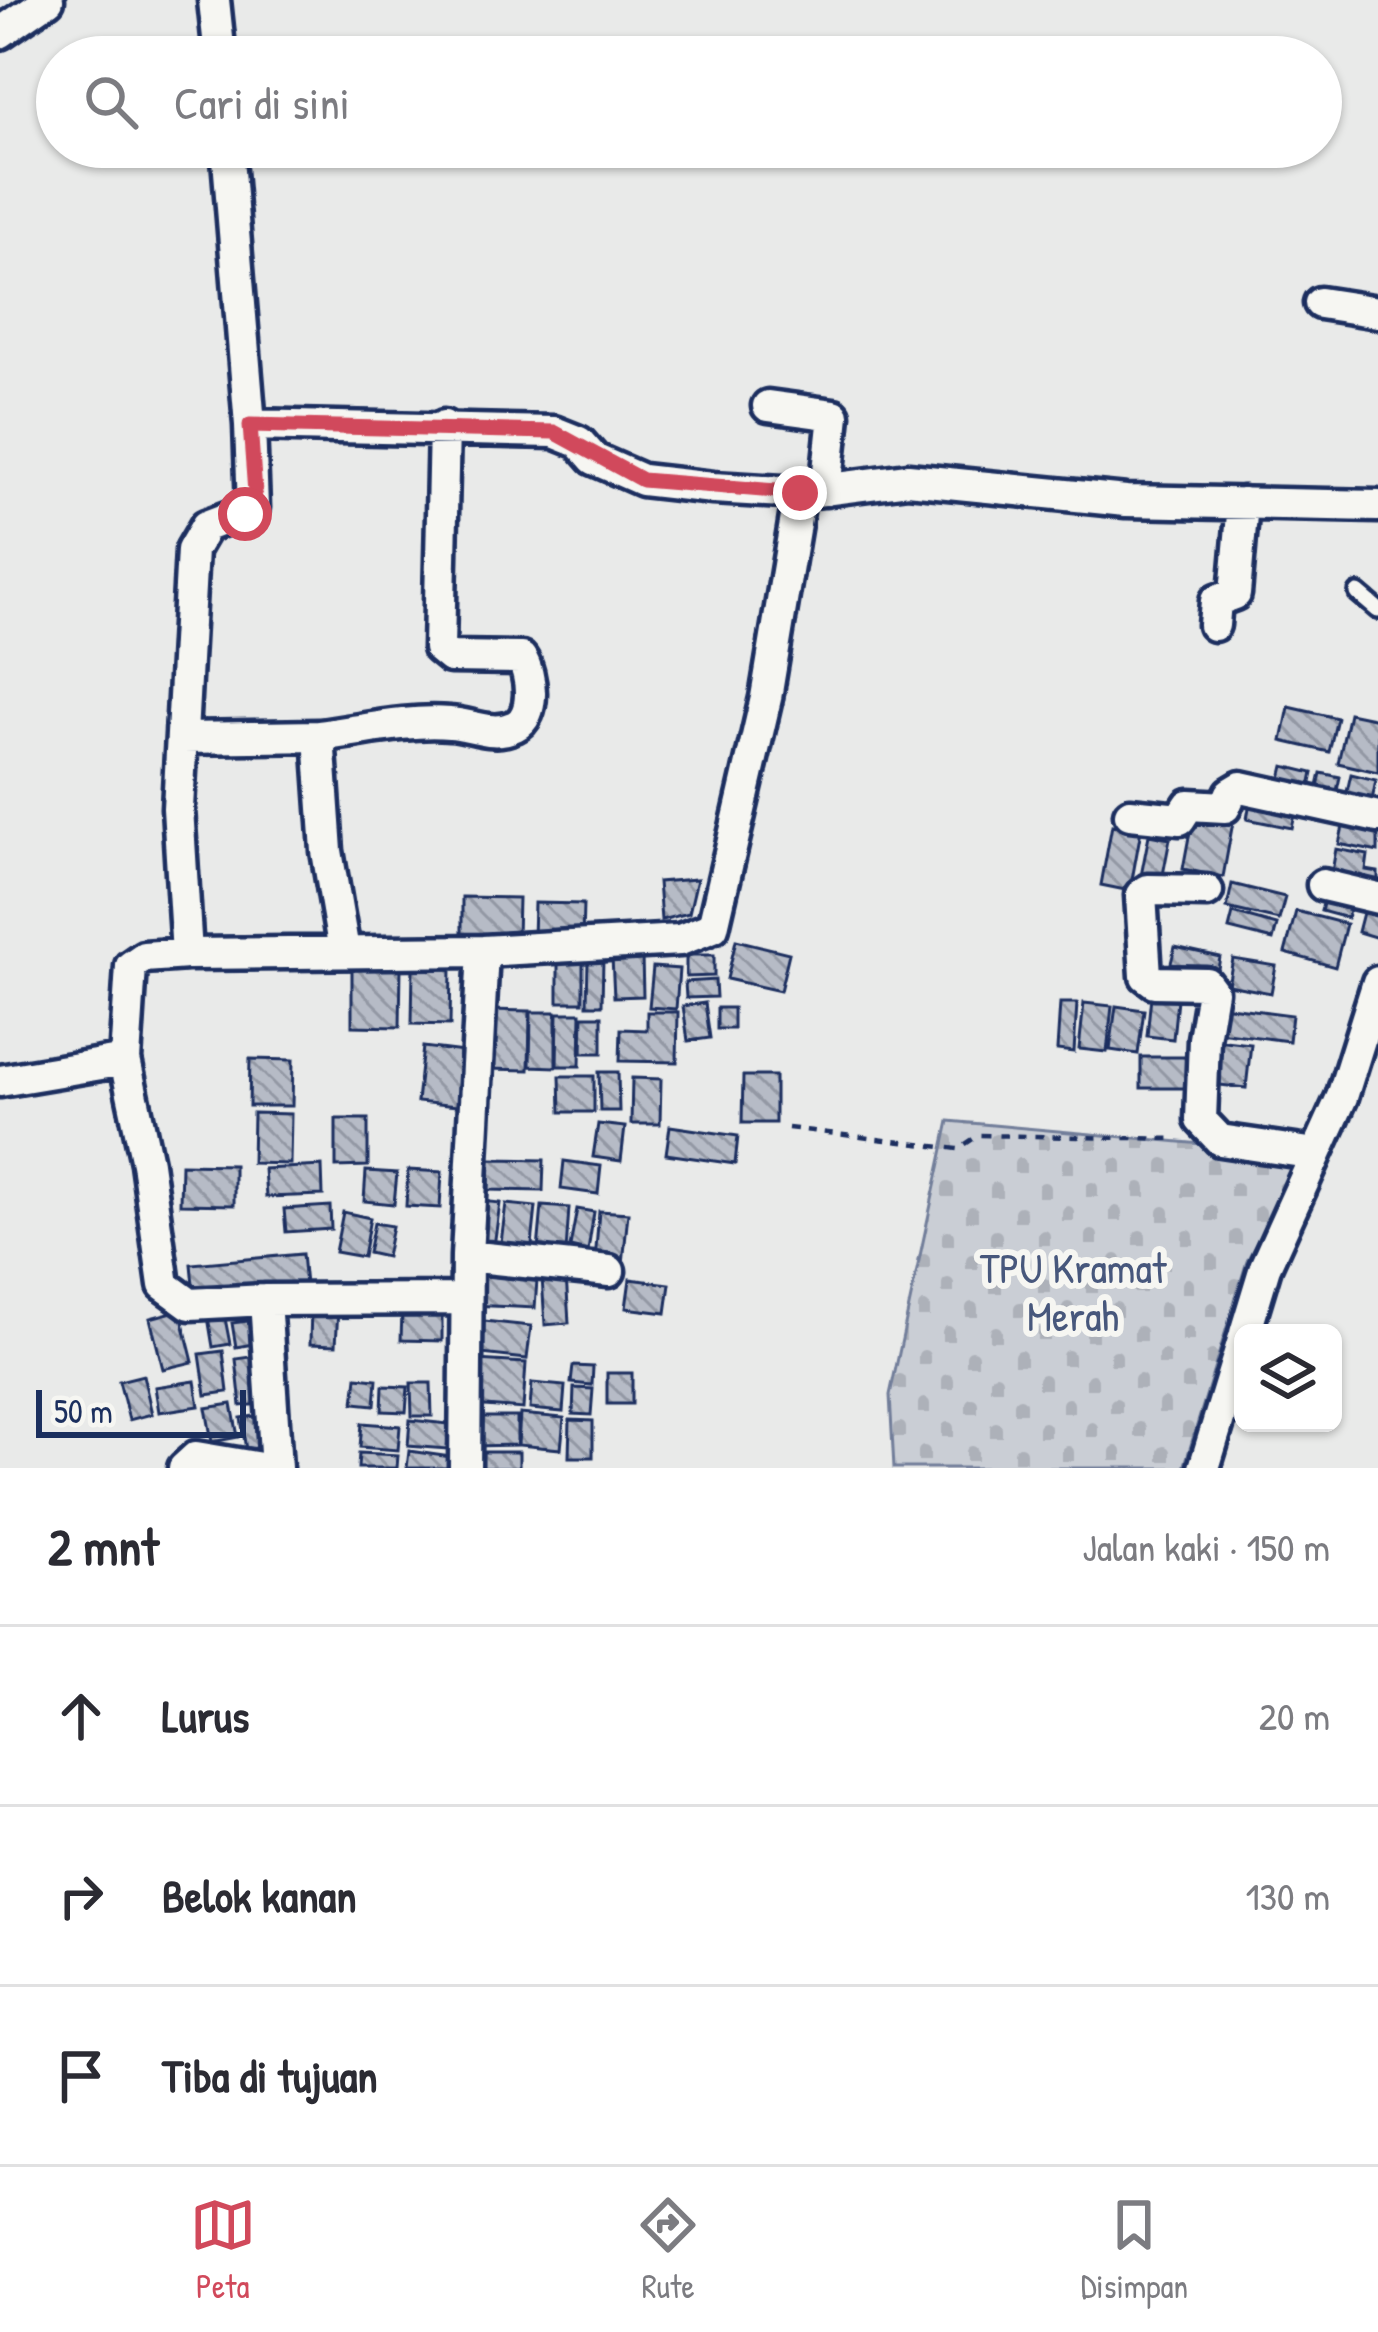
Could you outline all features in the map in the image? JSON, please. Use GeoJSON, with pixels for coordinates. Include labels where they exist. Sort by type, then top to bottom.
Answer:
{"type":"FeatureCollection","features":[{"type":"Feature","properties":{"kind":"street"},"geometry":{"type":"LineString","coordinates":[[0,33],[47,0]]}},
{"type":"Feature","properties":{"kind":"street"},"geometry":{"type":"LineString","coordinates":[[214,0],[218,36]]}},
{"type":"Feature","properties":{"kind":"street"},"geometry":{"type":"LineString","coordinates":[[187,954],[178,808],[192,550],[206,526],[253,508],[229,168]]}},
{"type":"Feature","properties":{"kind":"street"},"geometry":{"type":"LineString","coordinates":[[1320,303],[1378,312]]}},
{"type":"Feature","properties":{"kind":"street"},"geometry":{"type":"LineString","coordinates":[[466,1299],[190,1304],[164,1285],[147,1163],[124,1060],[131,966],[144,957],[187,954],[483,951],[680,940],[713,927],[834,415],[768,406]]}},
{"type":"Feature","properties":{"kind":"street"},"geometry":{"type":"LineString","coordinates":[[250,425],[554,432],[642,480],[813,491],[908,479],[1066,497],[1378,506]]}},
{"type":"Feature","properties":{"kind":"street"},"geometry":{"type":"LineString","coordinates":[[182,738],[319,736],[450,723],[501,729],[514,726],[528,710],[529,671],[521,658],[450,657],[439,648],[444,426]]}},
{"type":"Feature","properties":{"kind":"street"},"geometry":{"type":"LineString","coordinates":[[1214,625],[1216,601],[1234,594],[1243,503]]}},
{"type":"Feature","properties":{"kind":"street"},"geometry":{"type":"LineString","coordinates":[[319,736],[327,850],[344,951]]}},
{"type":"Feature","properties":{"kind":"street"},"geometry":{"type":"LineString","coordinates":[[1130,814],[1180,819],[1189,805],[1225,807],[1231,793],[1241,788],[1378,817]]}},
{"type":"Feature","properties":{"kind":"street"},"geometry":{"type":"LineString","coordinates":[[1323,885],[1378,898]]}},
{"type":"Feature","properties":{"kind":"street"},"geometry":{"type":"LineString","coordinates":[[1207,891],[1148,890],[1141,895],[1146,976],[1154,982],[1206,983],[1212,991],[1200,1093],[1202,1120],[1220,1141],[1316,1154]]}},
{"type":"Feature","properties":{"kind":"street"},"geometry":{"type":"LineString","coordinates":[[465,1468],[467,1256],[483,951]]}},
{"type":"Feature","properties":{"kind":"street"},"geometry":{"type":"LineString","coordinates":[[1248,1324],[1265,1268],[1342,1097],[1378,982]]}},
{"type":"Feature","properties":{"kind":"street"},"geometry":{"type":"LineString","coordinates":[[0,1081],[124,1060]]}},
{"type":"Feature","properties":{"kind":"street"},"geometry":{"type":"LineString","coordinates":[[467,1256],[608,1270]]}},
{"type":"Feature","properties":{"kind":"street"},"geometry":{"type":"LineString","coordinates":[[265,1300],[276,1468]]}},
{"type":"Feature","properties":{"kind":"street"},"geometry":{"type":"LineString","coordinates":[[1204,1468],[1234,1369]]}},
{"type":"Feature","properties":{"kind":"street"},"geometry":{"type":"LineString","coordinates":[[184,1468],[196,1457],[211,1457],[261,1468]]}},
{"type":"Feature","properties":{"kind":"lane"},"geometry":{"type":"LineString","coordinates":[[1358,593],[1378,610]]}},
{"type":"Feature","properties":{"kind":"path"},"geometry":{"type":"LineString","coordinates":[[788,1128],[958,1149],[979,1135],[1220,1141]]}},
{"type":"Feature","properties":{"kind":"green space","name":"TPU Kramat Merah"},"geometry":{"type":"Polygon","coordinates":[[[949,1121],[1302,1153],[1247,1261],[1184,1468],[894,1468],[890,1395],[949,1121]]]}},
{"type":"Feature","properties":{"kind":"building"},"geometry":{"type":"Polygon","coordinates":[[[1289,707],[1337,718],[1329,752],[1282,741],[1289,707]]]}},
{"type":"Feature","properties":{"kind":"building"},"geometry":{"type":"Polygon","coordinates":[[[1349,713],[1378,719],[1378,772],[1338,763],[1349,713]]]}},
{"type":"Feature","properties":{"kind":"building"},"geometry":{"type":"Polygon","coordinates":[[[1284,766],[1313,773],[1308,797],[1278,791],[1284,766]]]}},
{"type":"Feature","properties":{"kind":"building"},"geometry":{"type":"Polygon","coordinates":[[[1321,773],[1340,777],[1334,804],[1315,800],[1321,773]]]}},
{"type":"Feature","properties":{"kind":"building"},"geometry":{"type":"Polygon","coordinates":[[[1351,774],[1376,780],[1370,811],[1344,805],[1351,774]]]}},
{"type":"Feature","properties":{"kind":"building"},"geometry":{"type":"Polygon","coordinates":[[[1250,802],[1296,811],[1292,828],[1247,819],[1250,802]]]}},
{"type":"Feature","properties":{"kind":"building"},"geometry":{"type":"Polygon","coordinates":[[[1193,815],[1233,822],[1223,877],[1183,869],[1193,815]]]}},
{"type":"Feature","properties":{"kind":"building"},"geometry":{"type":"Polygon","coordinates":[[[1345,818],[1378,826],[1378,852],[1339,844],[1345,818]]]}},
{"type":"Feature","properties":{"kind":"building"},"geometry":{"type":"Polygon","coordinates":[[[1112,825],[1141,830],[1130,891],[1101,885],[1112,825]]]}},
{"type":"Feature","properties":{"kind":"building"},"geometry":{"type":"Polygon","coordinates":[[[1149,835],[1170,839],[1161,885],[1140,881],[1149,835]]]}},
{"type":"Feature","properties":{"kind":"building"},"geometry":{"type":"Polygon","coordinates":[[[1336,849],[1368,855],[1366,870],[1378,872],[1378,892],[1330,883],[1336,849]]]}},
{"type":"Feature","properties":{"kind":"building"},"geometry":{"type":"Polygon","coordinates":[[[697,879],[689,913],[661,920],[658,882],[697,879]]]}},
{"type":"Feature","properties":{"kind":"building"},"geometry":{"type":"Polygon","coordinates":[[[1232,884],[1285,897],[1279,920],[1227,908],[1232,884]]]}},
{"type":"Feature","properties":{"kind":"building"},"geometry":{"type":"Polygon","coordinates":[[[1326,892],[1352,899],[1347,918],[1321,911],[1326,892]]]}},
{"type":"Feature","properties":{"kind":"building"},"geometry":{"type":"Polygon","coordinates":[[[462,897],[518,898],[517,938],[462,937],[462,897]]]}},
{"type":"Feature","properties":{"kind":"building"},"geometry":{"type":"Polygon","coordinates":[[[1366,901],[1378,904],[1378,938],[1358,932],[1366,901]]]}},
{"type":"Feature","properties":{"kind":"building"},"geometry":{"type":"Polygon","coordinates":[[[534,903],[583,904],[582,940],[533,939],[534,903]]]}},
{"type":"Feature","properties":{"kind":"building"},"geometry":{"type":"Polygon","coordinates":[[[1296,911],[1346,924],[1335,967],[1285,953],[1296,911]]]}},
{"type":"Feature","properties":{"kind":"building"},"geometry":{"type":"Polygon","coordinates":[[[1233,913],[1277,925],[1273,940],[1229,929],[1233,913]]]}},
{"type":"Feature","properties":{"kind":"building"},"geometry":{"type":"Polygon","coordinates":[[[736,940],[789,953],[780,991],[727,979],[736,940]]]}},
{"type":"Feature","properties":{"kind":"building"},"geometry":{"type":"Polygon","coordinates":[[[1175,947],[1220,957],[1216,981],[1169,971],[1175,947]]]}},
{"type":"Feature","properties":{"kind":"building"},"geometry":{"type":"Polygon","coordinates":[[[686,955],[714,955],[714,976],[686,977],[686,955]]]}},
{"type":"Feature","properties":{"kind":"building"},"geometry":{"type":"Polygon","coordinates":[[[558,956],[583,956],[583,1002],[558,1002],[558,956]]]}},
{"type":"Feature","properties":{"kind":"building"},"geometry":{"type":"Polygon","coordinates":[[[642,956],[643,996],[614,997],[612,957],[642,956]]]}},
{"type":"Feature","properties":{"kind":"building"},"geometry":{"type":"Polygon","coordinates":[[[588,959],[603,959],[602,1005],[587,1005],[588,959]]]}},
{"type":"Feature","properties":{"kind":"building"},"geometry":{"type":"Polygon","coordinates":[[[1233,959],[1276,966],[1271,993],[1228,985],[1233,959]]]}},
{"type":"Feature","properties":{"kind":"building"},"geometry":{"type":"Polygon","coordinates":[[[352,965],[401,966],[400,1027],[352,1026],[352,965]]]}},
{"type":"Feature","properties":{"kind":"building"},"geometry":{"type":"Polygon","coordinates":[[[413,967],[451,968],[450,1025],[412,1024],[413,967]]]}},
{"type":"Feature","properties":{"kind":"building"},"geometry":{"type":"Polygon","coordinates":[[[653,967],[679,969],[676,1009],[649,1007],[653,967]]]}},
{"type":"Feature","properties":{"kind":"building"},"geometry":{"type":"Polygon","coordinates":[[[715,980],[716,997],[686,998],[685,982],[715,980]]]}},
{"type":"Feature","properties":{"kind":"building"},"geometry":{"type":"Polygon","coordinates":[[[1151,996],[1177,999],[1173,1039],[1147,1036],[1151,996]]]}},
{"type":"Feature","properties":{"kind":"building"},"geometry":{"type":"Polygon","coordinates":[[[705,1003],[710,1038],[688,1041],[683,1006],[705,1003]]]}},
{"type":"Feature","properties":{"kind":"building"},"geometry":{"type":"Polygon","coordinates":[[[1060,1003],[1077,1003],[1074,1052],[1057,1050],[1060,1003]]]}},
{"type":"Feature","properties":{"kind":"building"},"geometry":{"type":"Polygon","coordinates":[[[1084,1003],[1112,1006],[1107,1052],[1079,1049],[1084,1003]]]}},
{"type":"Feature","properties":{"kind":"building"},"geometry":{"type":"Polygon","coordinates":[[[1116,1006],[1144,1010],[1138,1054],[1110,1050],[1116,1006]]]}},
{"type":"Feature","properties":{"kind":"building"},"geometry":{"type":"Polygon","coordinates":[[[1221,1006],[1292,1015],[1289,1041],[1218,1032],[1221,1006]]]}},
{"type":"Feature","properties":{"kind":"building"},"geometry":{"type":"Polygon","coordinates":[[[717,1008],[733,1008],[733,1029],[717,1029],[717,1008]]]}},
{"type":"Feature","properties":{"kind":"building"},"geometry":{"type":"Polygon","coordinates":[[[486,1010],[530,1011],[529,1070],[486,1069],[486,1010]]]}},
{"type":"Feature","properties":{"kind":"building"},"geometry":{"type":"Polygon","coordinates":[[[531,1012],[556,1012],[556,1067],[530,1066],[531,1012]]]}},
{"type":"Feature","properties":{"kind":"building"},"geometry":{"type":"Polygon","coordinates":[[[647,1012],[678,1012],[677,1062],[620,1061],[621,1029],[647,1030],[647,1012]]]}},
{"type":"Feature","properties":{"kind":"building"},"geometry":{"type":"Polygon","coordinates":[[[558,1013],[581,1013],[580,1066],[557,1066],[558,1013]]]}},
{"type":"Feature","properties":{"kind":"building"},"geometry":{"type":"Polygon","coordinates":[[[583,1016],[602,1016],[602,1053],[582,1053],[583,1016]]]}},
{"type":"Feature","properties":{"kind":"building"},"geometry":{"type":"Polygon","coordinates":[[[1216,1040],[1251,1044],[1246,1088],[1211,1084],[1216,1040]]]}},
{"type":"Feature","properties":{"kind":"building"},"geometry":{"type":"Polygon","coordinates":[[[423,1047],[464,1052],[458,1106],[417,1102],[423,1047]]]}},
{"type":"Feature","properties":{"kind":"building"},"geometry":{"type":"Polygon","coordinates":[[[1141,1057],[1194,1057],[1194,1088],[1141,1088],[1141,1057]]]}},
{"type":"Feature","properties":{"kind":"building"},"geometry":{"type":"Polygon","coordinates":[[[250,1059],[293,1060],[292,1106],[249,1106],[250,1059]]]}},
{"type":"Feature","properties":{"kind":"building"},"geometry":{"type":"Polygon","coordinates":[[[599,1072],[618,1072],[619,1111],[600,1111],[599,1072]]]}},
{"type":"Feature","properties":{"kind":"building"},"geometry":{"type":"Polygon","coordinates":[[[560,1076],[594,1076],[594,1112],[561,1112],[560,1076]]]}},
{"type":"Feature","properties":{"kind":"building"},"geometry":{"type":"Polygon","coordinates":[[[743,1076],[775,1076],[775,1123],[742,1123],[743,1076]]]}},
{"type":"Feature","properties":{"kind":"building"},"geometry":{"type":"Polygon","coordinates":[[[632,1078],[661,1079],[660,1124],[631,1124],[632,1078]]]}},
{"type":"Feature","properties":{"kind":"building"},"geometry":{"type":"Polygon","coordinates":[[[253,1113],[291,1114],[290,1164],[252,1163],[253,1113]]]}},
{"type":"Feature","properties":{"kind":"building"},"geometry":{"type":"Polygon","coordinates":[[[336,1119],[368,1119],[368,1166],[336,1167],[336,1119]]]}},
{"type":"Feature","properties":{"kind":"building"},"geometry":{"type":"Polygon","coordinates":[[[598,1124],[625,1127],[621,1161],[593,1157],[598,1124]]]}},
{"type":"Feature","properties":{"kind":"building"},"geometry":{"type":"Polygon","coordinates":[[[670,1126],[738,1136],[735,1164],[666,1154],[670,1126]]]}},
{"type":"Feature","properties":{"kind":"building"},"geometry":{"type":"Polygon","coordinates":[[[490,1159],[544,1160],[543,1191],[489,1190],[490,1159]]]}},
{"type":"Feature","properties":{"kind":"building"},"geometry":{"type":"Polygon","coordinates":[[[564,1161],[601,1166],[598,1194],[561,1189],[564,1161]]]}},
{"type":"Feature","properties":{"kind":"building"},"geometry":{"type":"Polygon","coordinates":[[[181,1164],[234,1165],[234,1205],[180,1204],[181,1164]]]}},
{"type":"Feature","properties":{"kind":"building"},"geometry":{"type":"Polygon","coordinates":[[[322,1166],[323,1195],[266,1197],[264,1169],[322,1166]]]}},
{"type":"Feature","properties":{"kind":"building"},"geometry":{"type":"Polygon","coordinates":[[[408,1170],[442,1172],[440,1208],[406,1206],[408,1170]]]}},
{"type":"Feature","properties":{"kind":"building"},"geometry":{"type":"Polygon","coordinates":[[[366,1171],[397,1173],[394,1204],[364,1201],[366,1171]]]}},
{"type":"Feature","properties":{"kind":"building"},"geometry":{"type":"Polygon","coordinates":[[[481,1201],[500,1203],[494,1246],[476,1243],[481,1201]]]}},
{"type":"Feature","properties":{"kind":"building"},"geometry":{"type":"Polygon","coordinates":[[[506,1204],[536,1207],[531,1254],[500,1250],[506,1204]]]}},
{"type":"Feature","properties":{"kind":"building"},"geometry":{"type":"Polygon","coordinates":[[[330,1206],[331,1229],[286,1232],[284,1209],[330,1206]]]}},
{"type":"Feature","properties":{"kind":"building"},"geometry":{"type":"Polygon","coordinates":[[[542,1206],[569,1208],[566,1252],[538,1250],[542,1206]]]}},
{"type":"Feature","properties":{"kind":"building"},"geometry":{"type":"Polygon","coordinates":[[[577,1209],[594,1212],[588,1251],[570,1247],[577,1209]]]}},
{"type":"Feature","properties":{"kind":"building"},"geometry":{"type":"Polygon","coordinates":[[[599,1211],[628,1213],[623,1264],[595,1262],[599,1211]]]}},
{"type":"Feature","properties":{"kind":"building"},"geometry":{"type":"Polygon","coordinates":[[[343,1212],[370,1218],[363,1257],[335,1252],[343,1212]]]}},
{"type":"Feature","properties":{"kind":"building"},"geometry":{"type":"Polygon","coordinates":[[[374,1223],[392,1226],[386,1257],[368,1253],[374,1223]]]}},
{"type":"Feature","properties":{"kind":"building"},"geometry":{"type":"Polygon","coordinates":[[[302,1254],[305,1285],[194,1295],[191,1264],[302,1254]]]}},
{"type":"Feature","properties":{"kind":"building"},"geometry":{"type":"Polygon","coordinates":[[[474,1262],[538,1266],[535,1308],[472,1305],[474,1262]]]}},
{"type":"Feature","properties":{"kind":"building"},"geometry":{"type":"Polygon","coordinates":[[[566,1275],[569,1323],[545,1325],[542,1277],[566,1275]]]}},
{"type":"Feature","properties":{"kind":"building"},"geometry":{"type":"Polygon","coordinates":[[[630,1279],[670,1284],[666,1313],[626,1308],[630,1279]]]}},
{"type":"Feature","properties":{"kind":"building"},"geometry":{"type":"Polygon","coordinates":[[[223,1308],[230,1344],[213,1347],[207,1311],[223,1308]]]}},
{"type":"Feature","properties":{"kind":"building"},"geometry":{"type":"Polygon","coordinates":[[[311,1308],[338,1309],[336,1345],[310,1344],[311,1308]]]}},
{"type":"Feature","properties":{"kind":"building"},"geometry":{"type":"Polygon","coordinates":[[[180,1310],[193,1362],[163,1369],[150,1318],[180,1310]]]}},
{"type":"Feature","properties":{"kind":"building"},"geometry":{"type":"Polygon","coordinates":[[[402,1312],[442,1312],[442,1341],[401,1340],[402,1312]]]}},
{"type":"Feature","properties":{"kind":"building"},"geometry":{"type":"Polygon","coordinates":[[[256,1320],[259,1343],[236,1347],[232,1323],[256,1320]]]}},
{"type":"Feature","properties":{"kind":"building"},"geometry":{"type":"Polygon","coordinates":[[[475,1320],[531,1326],[527,1359],[472,1353],[475,1320]]]}},
{"type":"Feature","properties":{"kind":"building"},"geometry":{"type":"Polygon","coordinates":[[[223,1351],[228,1392],[206,1395],[200,1354],[223,1351]]]}},
{"type":"Feature","properties":{"kind":"building"},"geometry":{"type":"Polygon","coordinates":[[[258,1356],[264,1404],[241,1406],[236,1359],[258,1356]]]}},
{"type":"Feature","properties":{"kind":"building"},"geometry":{"type":"Polygon","coordinates":[[[476,1360],[526,1363],[523,1409],[473,1405],[476,1360]]]}},
{"type":"Feature","properties":{"kind":"building"},"geometry":{"type":"Polygon","coordinates":[[[573,1366],[593,1367],[592,1385],[571,1383],[573,1366]]]}},
{"type":"Feature","properties":{"kind":"building"},"geometry":{"type":"Polygon","coordinates":[[[607,1373],[632,1373],[632,1404],[607,1404],[607,1373]]]}},
{"type":"Feature","properties":{"kind":"building"},"geometry":{"type":"Polygon","coordinates":[[[143,1375],[152,1414],[129,1420],[119,1381],[143,1375]]]}},
{"type":"Feature","properties":{"kind":"building"},"geometry":{"type":"Polygon","coordinates":[[[357,1377],[377,1379],[375,1405],[354,1403],[357,1377]]]}},
{"type":"Feature","properties":{"kind":"building"},"geometry":{"type":"Polygon","coordinates":[[[195,1381],[199,1406],[159,1412],[155,1387],[195,1381]]]}},
{"type":"Feature","properties":{"kind":"building"},"geometry":{"type":"Polygon","coordinates":[[[411,1383],[431,1383],[432,1416],[412,1416],[411,1383]]]}},
{"type":"Feature","properties":{"kind":"building"},"geometry":{"type":"Polygon","coordinates":[[[532,1383],[565,1386],[563,1412],[530,1409],[532,1383]]]}},
{"type":"Feature","properties":{"kind":"building"},"geometry":{"type":"Polygon","coordinates":[[[383,1386],[408,1387],[406,1412],[382,1411],[383,1386]]]}},
{"type":"Feature","properties":{"kind":"building"},"geometry":{"type":"Polygon","coordinates":[[[574,1388],[593,1389],[591,1415],[573,1414],[574,1388]]]}},
{"type":"Feature","properties":{"kind":"building"},"geometry":{"type":"Polygon","coordinates":[[[232,1404],[238,1437],[212,1442],[206,1408],[232,1404]]]}},
{"type":"Feature","properties":{"kind":"building"},"geometry":{"type":"Polygon","coordinates":[[[520,1414],[564,1418],[561,1449],[518,1445],[520,1414]]]}},
{"type":"Feature","properties":{"kind":"building"},"geometry":{"type":"Polygon","coordinates":[[[261,1415],[266,1446],[246,1450],[241,1418],[261,1415]]]}},
{"type":"Feature","properties":{"kind":"building"},"geometry":{"type":"Polygon","coordinates":[[[473,1417],[517,1417],[517,1445],[473,1446],[473,1417]]]}},
{"type":"Feature","properties":{"kind":"building"},"geometry":{"type":"Polygon","coordinates":[[[410,1420],[449,1424],[447,1449],[408,1446],[410,1420]]]}},
{"type":"Feature","properties":{"kind":"building"},"geometry":{"type":"Polygon","coordinates":[[[570,1420],[593,1421],[593,1457],[569,1457],[570,1420]]]}},
{"type":"Feature","properties":{"kind":"building"},"geometry":{"type":"Polygon","coordinates":[[[362,1423],[400,1426],[398,1450],[360,1447],[362,1423]]]}},
{"type":"Feature","properties":{"kind":"building"},"geometry":{"type":"Polygon","coordinates":[[[409,1451],[451,1457],[450,1468],[407,1468],[409,1451]]]}},
{"type":"Feature","properties":{"kind":"building"},"geometry":{"type":"Polygon","coordinates":[[[474,1452],[519,1452],[519,1468],[474,1468],[474,1452]]]}},
{"type":"Feature","properties":{"kind":"building"},"geometry":{"type":"Polygon","coordinates":[[[359,1453],[398,1455],[397,1468],[358,1468],[359,1453]]]}},
{"type":"Feature","properties":{"kind":"route"},"geometry":{"type":"LineString","coordinates":[[245,514],[253,508],[255,493],[250,425],[554,432],[579,442],[595,459],[642,480],[800,493]]}}]}
